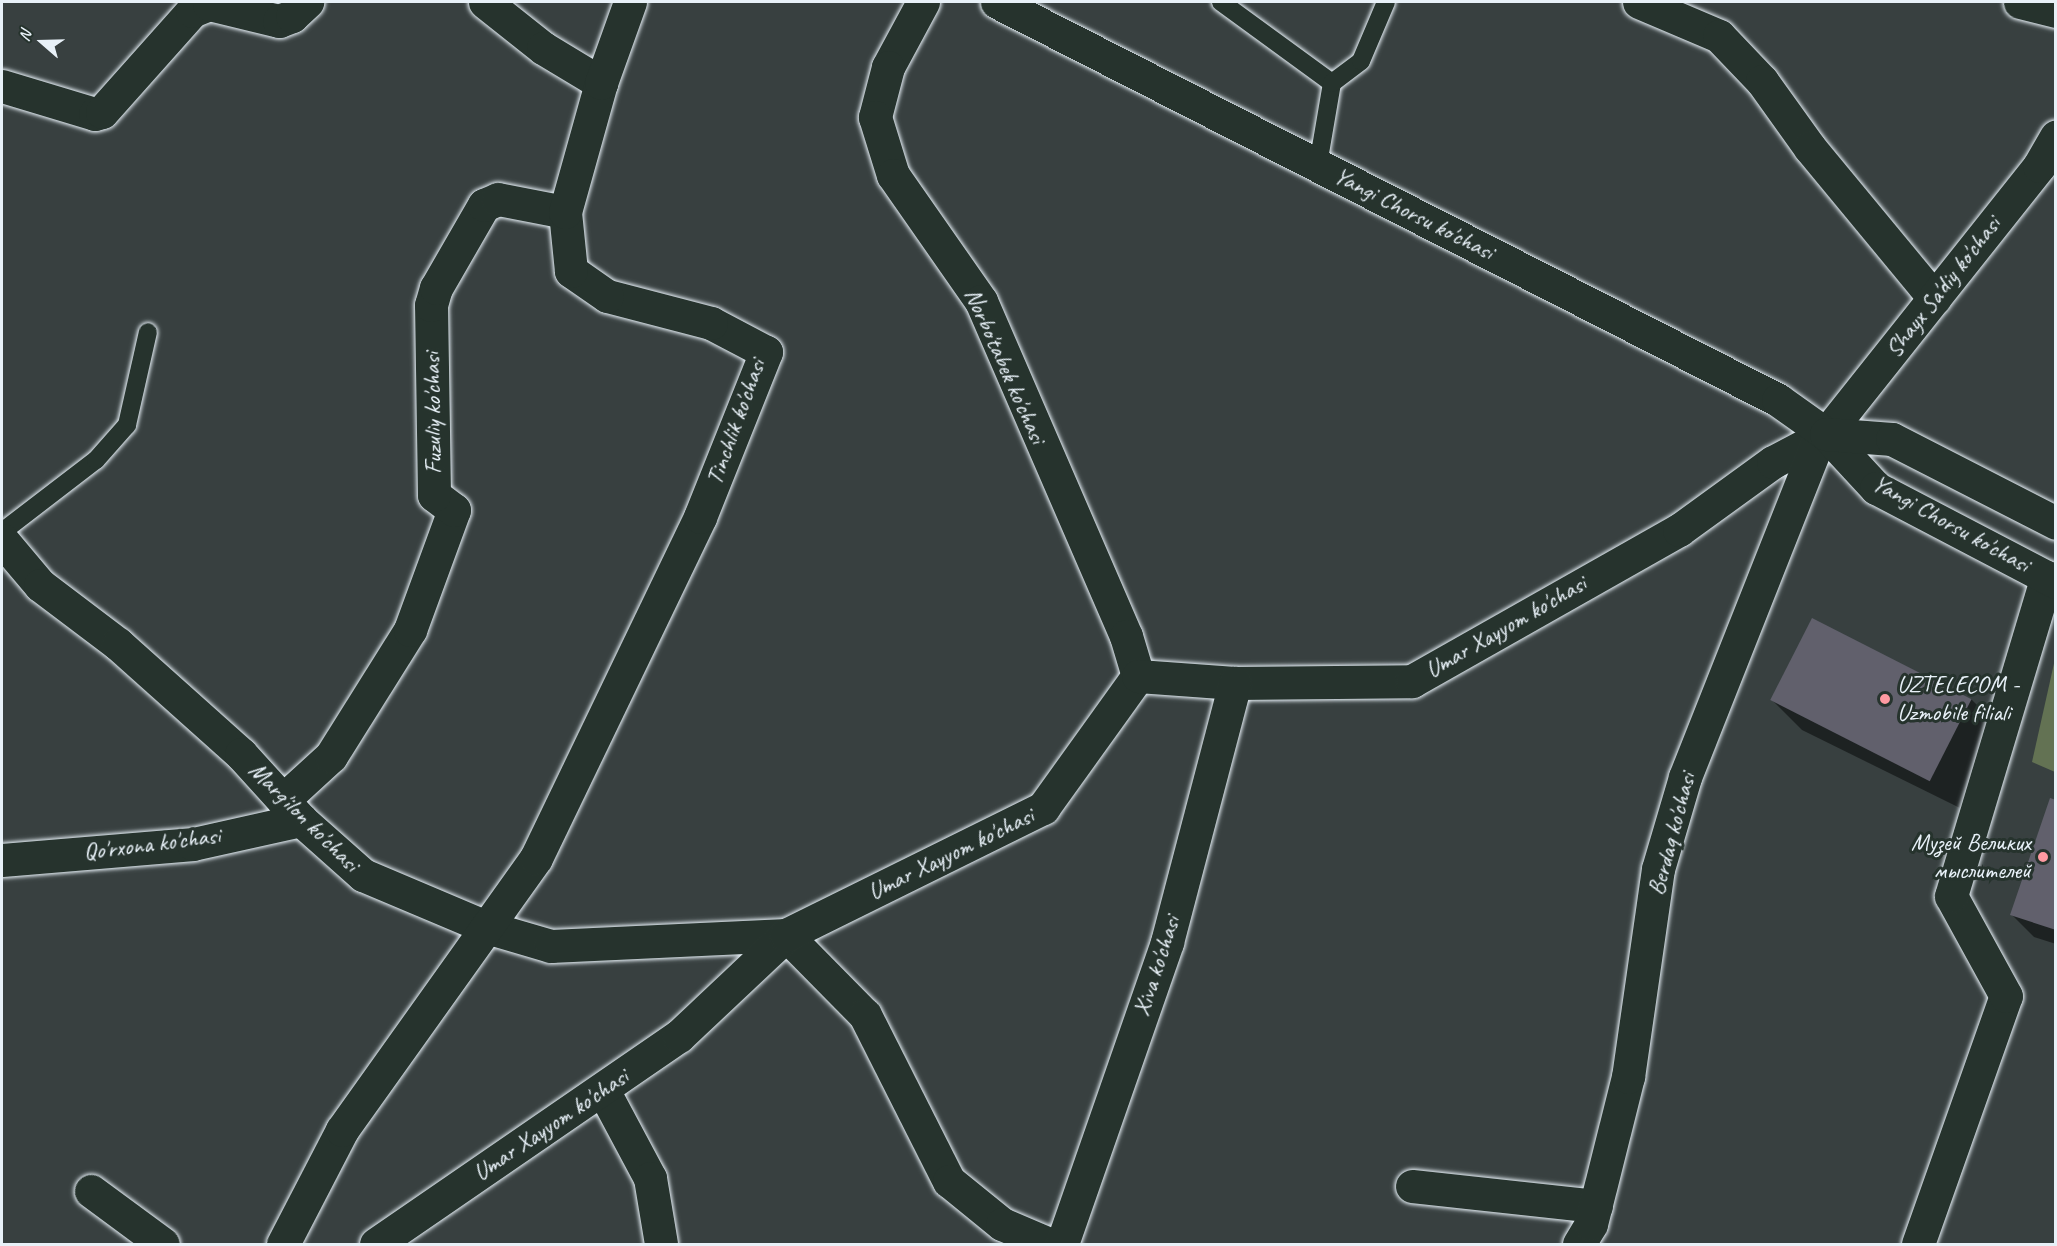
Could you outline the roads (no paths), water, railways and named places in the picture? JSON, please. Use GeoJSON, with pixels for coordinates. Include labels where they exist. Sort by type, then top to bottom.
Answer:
{"type":"FeatureCollection","features":[{"type":"Feature","properties":{"kind":"street"},"geometry":{"type":"LineString","coordinates":[[2,86],[95,114],[102,112],[192,11],[209,4],[279,21],[292,16],[307,2]]}},
{"type":"Feature","properties":{"kind":"street"},"geometry":{"type":"LineString","coordinates":[[485,2],[543,48],[600,83]]}},
{"type":"Feature","properties":{"kind":"street","name":"Tinchlik ko'chasi"},"geometry":{"type":"LineString","coordinates":[[486,927],[536,858],[700,517],[766,352],[711,323],[607,296],[571,271],[565,212],[600,83],[630,2]]}},
{"type":"Feature","properties":{"kind":"street","name":"Norbo'tabek ko'chasi"},"geometry":{"type":"LineString","coordinates":[[923,2],[888,67],[875,117],[892,175],[981,301],[1126,636],[1138,676]]}},
{"type":"Feature","properties":{"kind":"street","name":"Yangi Chorsu ko'chasi"},"geometry":{"type":"LineString","coordinates":[[997,2],[1778,400],[1823,436],[1876,488],[2051,580]]}},
{"type":"Feature","properties":{"kind":"street"},"geometry":{"type":"LineString","coordinates":[[1639,2],[1719,36],[1762,81],[1810,148],[1934,298]]}},
{"type":"Feature","properties":{"kind":"street"},"geometry":{"type":"LineString","coordinates":[[2020,2],[2055,11]]}},
{"type":"Feature","properties":{"kind":"street","name":"Shayx Sa'diy ko'chasi"},"geometry":{"type":"LineString","coordinates":[[1823,436],[2039,166],[2055,137]]}},
{"type":"Feature","properties":{"kind":"street","name":"Fuzuliy ko'chasi"},"geometry":{"type":"LineString","coordinates":[[292,810],[331,756],[410,630],[454,510],[434,495],[431,305],[436,288],[484,205],[498,199],[565,212]]}},
{"type":"Feature","properties":{"kind":"street","name":"Umar Xayyom ko'chasi"},"geometry":{"type":"LineString","coordinates":[[376,1245],[679,1036],[786,935],[1043,808],[1138,676],[1235,683],[1412,681],[1679,530],[1773,462],[1823,436]]}},
{"type":"Feature","properties":{"kind":"street","name":"Yangi Chorsu ko'chasi"},"geometry":{"type":"LineString","coordinates":[[1823,436],[1892,440],[2055,523]]}},
{"type":"Feature","properties":{"kind":"street","name":"Berdaq ko'chasi"},"geometry":{"type":"LineString","coordinates":[[1591,1232],[1628,1077],[1658,869],[1685,777],[1823,436]]}},
{"type":"Feature","properties":{"kind":"street","name":"Marg'ilon ko'chasi"},"geometry":{"type":"LineString","coordinates":[[2,540],[40,585],[136,659],[241,754],[292,810],[363,875],[486,927],[551,946],[786,935]]}},
{"type":"Feature","properties":{"kind":"street"},"geometry":{"type":"LineString","coordinates":[[1918,1245],[2006,996],[1951,896],[2051,580]]}},
{"type":"Feature","properties":{"kind":"street","name":"Xiva ko'chasi"},"geometry":{"type":"LineString","coordinates":[[1062,1245],[1167,942],[1235,683]]}},
{"type":"Feature","properties":{"kind":"street","name":"Qo'rxona ko'chasi"},"geometry":{"type":"LineString","coordinates":[[2,860],[193,844],[292,810]]}},
{"type":"Feature","properties":{"kind":"street"},"geometry":{"type":"LineString","coordinates":[[283,1245],[342,1130],[486,927]]}},
{"type":"Feature","properties":{"kind":"street"},"geometry":{"type":"LineString","coordinates":[[786,935],[865,1015],[949,1182],[1002,1224],[1049,1245]]}},
{"type":"Feature","properties":{"kind":"street"},"geometry":{"type":"LineString","coordinates":[[603,1090],[650,1178],[661,1245]]}},
{"type":"Feature","properties":{"kind":"street"},"geometry":{"type":"LineString","coordinates":[[1412,1186],[1591,1232]]}},
{"type":"Feature","properties":{"kind":"street"},"geometry":{"type":"LineString","coordinates":[[91,1191],[163,1245]]}},
{"type":"Feature","properties":{"kind":"lane"},"geometry":{"type":"LineString","coordinates":[[1221,2],[1332,83]]}},
{"type":"Feature","properties":{"kind":"lane"},"geometry":{"type":"LineString","coordinates":[[1318,165],[1332,83],[1361,61],[1386,2]]}},
{"type":"Feature","properties":{"kind":"lane"},"geometry":{"type":"LineString","coordinates":[[2,532],[96,459],[127,425],[148,332]]}},
{"type":"Feature","properties":{"kind":"place","name":"UZTELECOM - Uzmobile filiali"},"geometry":{"type":"Point","coordinates":[1885,699]}},
{"type":"Feature","properties":{"kind":"place","name":"Музей Великих мыслителей"},"geometry":{"type":"Point","coordinates":[2043,857]}}]}
